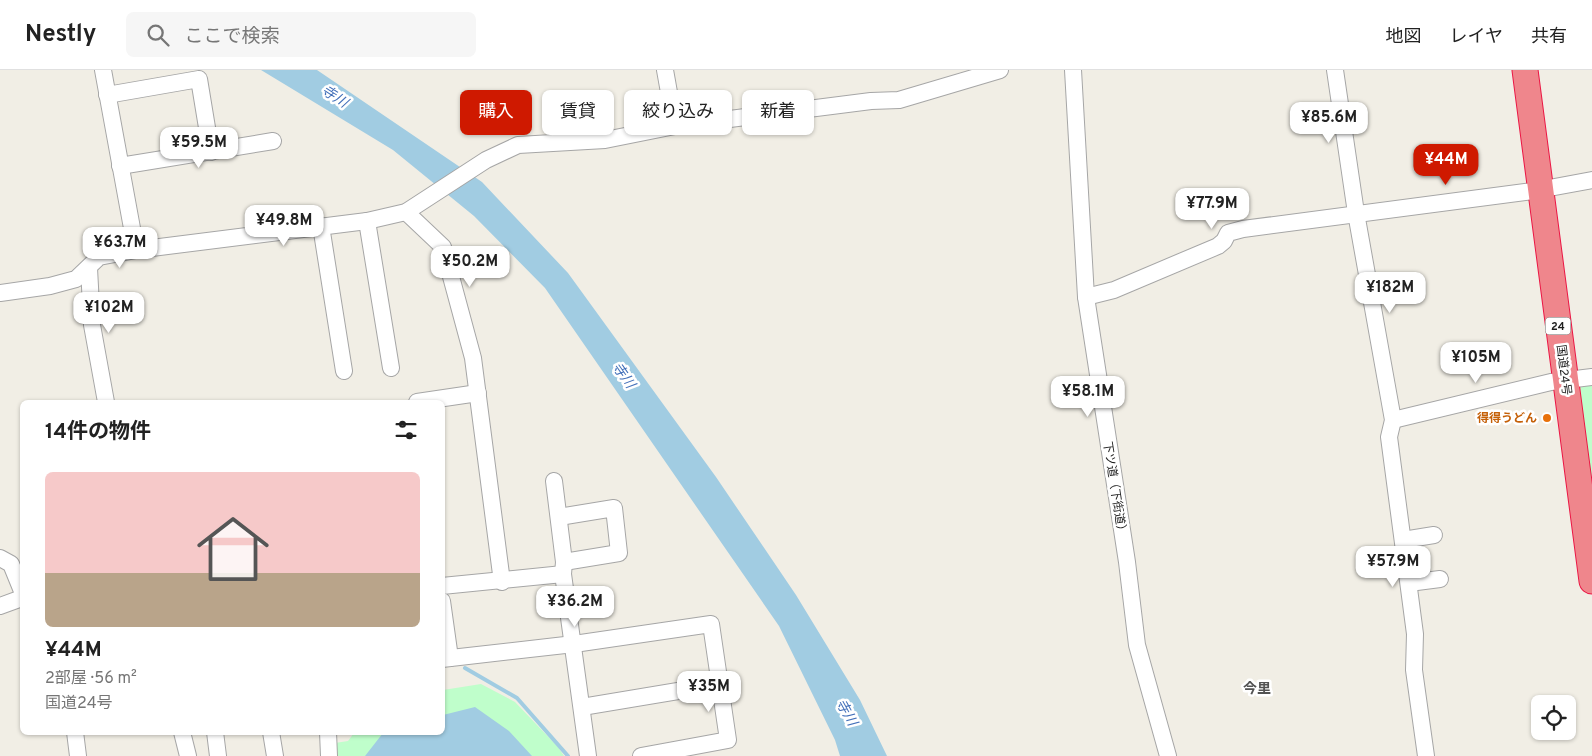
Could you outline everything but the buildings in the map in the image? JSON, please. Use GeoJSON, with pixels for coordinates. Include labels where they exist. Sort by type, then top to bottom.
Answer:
{"type":"FeatureCollection","features":[{"type":"Feature","properties":{"kind":"highway","name":"国道24号"},"geometry":{"type":"LineString","coordinates":[[1525,70],[1564,380],[1592,581]]}},
{"type":"Feature","properties":{"kind":"street"},"geometry":{"type":"LineString","coordinates":[[103,70],[136,250]]}},
{"type":"Feature","properties":{"kind":"street"},"geometry":{"type":"LineString","coordinates":[[666,70],[669,90]]}},
{"type":"Feature","properties":{"kind":"street"},"geometry":{"type":"LineString","coordinates":[[732,119],[871,101],[899,100],[1000,70]]}},
{"type":"Feature","properties":{"kind":"street","name":"下ツ道（下街道）"},"geometry":{"type":"LineString","coordinates":[[1073,70],[1086,297],[1127,562],[1137,645],[1168,756]]}},
{"type":"Feature","properties":{"kind":"street"},"geometry":{"type":"LineString","coordinates":[[1335,70],[1351,213],[1392,420],[1389,437],[1416,642],[1414,670],[1426,756]]}},
{"type":"Feature","properties":{"kind":"street"},"geometry":{"type":"LineString","coordinates":[[108,95],[199,79],[211,152]]}},
{"type":"Feature","properties":{"kind":"street"},"geometry":{"type":"LineString","coordinates":[[0,294],[50,286],[76,279],[99,257],[136,250],[368,220],[406,212],[486,160],[518,145],[605,140],[630,135]]}},
{"type":"Feature","properties":{"kind":"street"},"geometry":{"type":"LineString","coordinates":[[120,166],[273,141]]}},
{"type":"Feature","properties":{"kind":"street"},"geometry":{"type":"LineString","coordinates":[[1086,297],[1114,290],[1218,246],[1224,241],[1228,232],[1592,180]]}},
{"type":"Feature","properties":{"kind":"street"},"geometry":{"type":"LineString","coordinates":[[406,212],[443,247],[473,358],[502,582]]}},
{"type":"Feature","properties":{"kind":"street"},"geometry":{"type":"LineString","coordinates":[[368,220],[391,368]]}},
{"type":"Feature","properties":{"kind":"street"},"geometry":{"type":"LineString","coordinates":[[321,226],[344,371]]}},
{"type":"Feature","properties":{"kind":"street"},"geometry":{"type":"LineString","coordinates":[[89,268],[92,325],[106,400]]}},
{"type":"Feature","properties":{"kind":"street"},"geometry":{"type":"LineString","coordinates":[[1392,420],[1564,380],[1592,377]]}},
{"type":"Feature","properties":{"kind":"street"},"geometry":{"type":"LineString","coordinates":[[431,400],[478,393]]}},
{"type":"Feature","properties":{"kind":"street"},"geometry":{"type":"LineString","coordinates":[[554,481],[588,756]]}},
{"type":"Feature","properties":{"kind":"street"},"geometry":{"type":"LineString","coordinates":[[445,586],[502,582],[619,553],[614,508],[559,517]]}},
{"type":"Feature","properties":{"kind":"street"},"geometry":{"type":"LineString","coordinates":[[1403,540],[1434,535]]}},
{"type":"Feature","properties":{"kind":"street"},"geometry":{"type":"LineString","coordinates":[[0,558],[11,564],[20,586]]}},
{"type":"Feature","properties":{"kind":"street"},"geometry":{"type":"LineString","coordinates":[[1409,583],[1440,579]]}},
{"type":"Feature","properties":{"kind":"street"},"geometry":{"type":"LineString","coordinates":[[0,606],[20,599]]}},
{"type":"Feature","properties":{"kind":"street"},"geometry":{"type":"LineString","coordinates":[[445,644],[446,658],[574,644],[712,624],[728,740],[641,756]]}},
{"type":"Feature","properties":{"kind":"street"},"geometry":{"type":"LineString","coordinates":[[582,707],[720,684]]}},
{"type":"Feature","properties":{"kind":"street"},"geometry":{"type":"LineString","coordinates":[[75,735],[78,756]]}},
{"type":"Feature","properties":{"kind":"street"},"geometry":{"type":"LineString","coordinates":[[183,735],[188,756]]}},
{"type":"Feature","properties":{"kind":"street"},"geometry":{"type":"LineString","coordinates":[[215,735],[218,756]]}},
{"type":"Feature","properties":{"kind":"street"},"geometry":{"type":"LineString","coordinates":[[272,735],[275,756]]}},
{"type":"Feature","properties":{"kind":"street"},"geometry":{"type":"LineString","coordinates":[[328,735],[329,756]]}},
{"type":"Feature","properties":{"kind":"green space"},"geometry":{"type":"Polygon","coordinates":[[[1592,381],[1592,504],[1576,384],[1592,381]]]}},
{"type":"Feature","properties":{"kind":"green space"},"geometry":{"type":"Polygon","coordinates":[[[481,684],[515,702],[558,747],[564,756],[335,756],[335,743],[348,741],[352,735],[445,735],[445,690],[481,684]]]}},
{"type":"Feature","properties":{"kind":"water","name":"寺川"},"geometry":{"type":"Polygon","coordinates":[[[261,70],[317,70],[482,182],[568,273],[716,477],[796,595],[860,700],[887,756],[840,756],[835,740],[779,626],[545,288],[474,216],[393,150],[261,70]]]}},
{"type":"Feature","properties":{"kind":"water"},"geometry":{"type":"Polygon","coordinates":[[[475,707],[509,731],[532,756],[365,756],[381,735],[445,735],[445,714],[475,707]]]}},
{"type":"Feature","properties":{"kind":"waterway"},"geometry":{"type":"LineString","coordinates":[[465,668],[517,698],[568,756]]}},
{"type":"Feature","properties":{"kind":"place","name":"得得うどん"},"geometry":{"type":"Point","coordinates":[1547,418]}},
{"type":"Feature","properties":{"kind":"district","name":"今里"},"geometry":{"type":"Point","coordinates":[1257,688]}}]}
